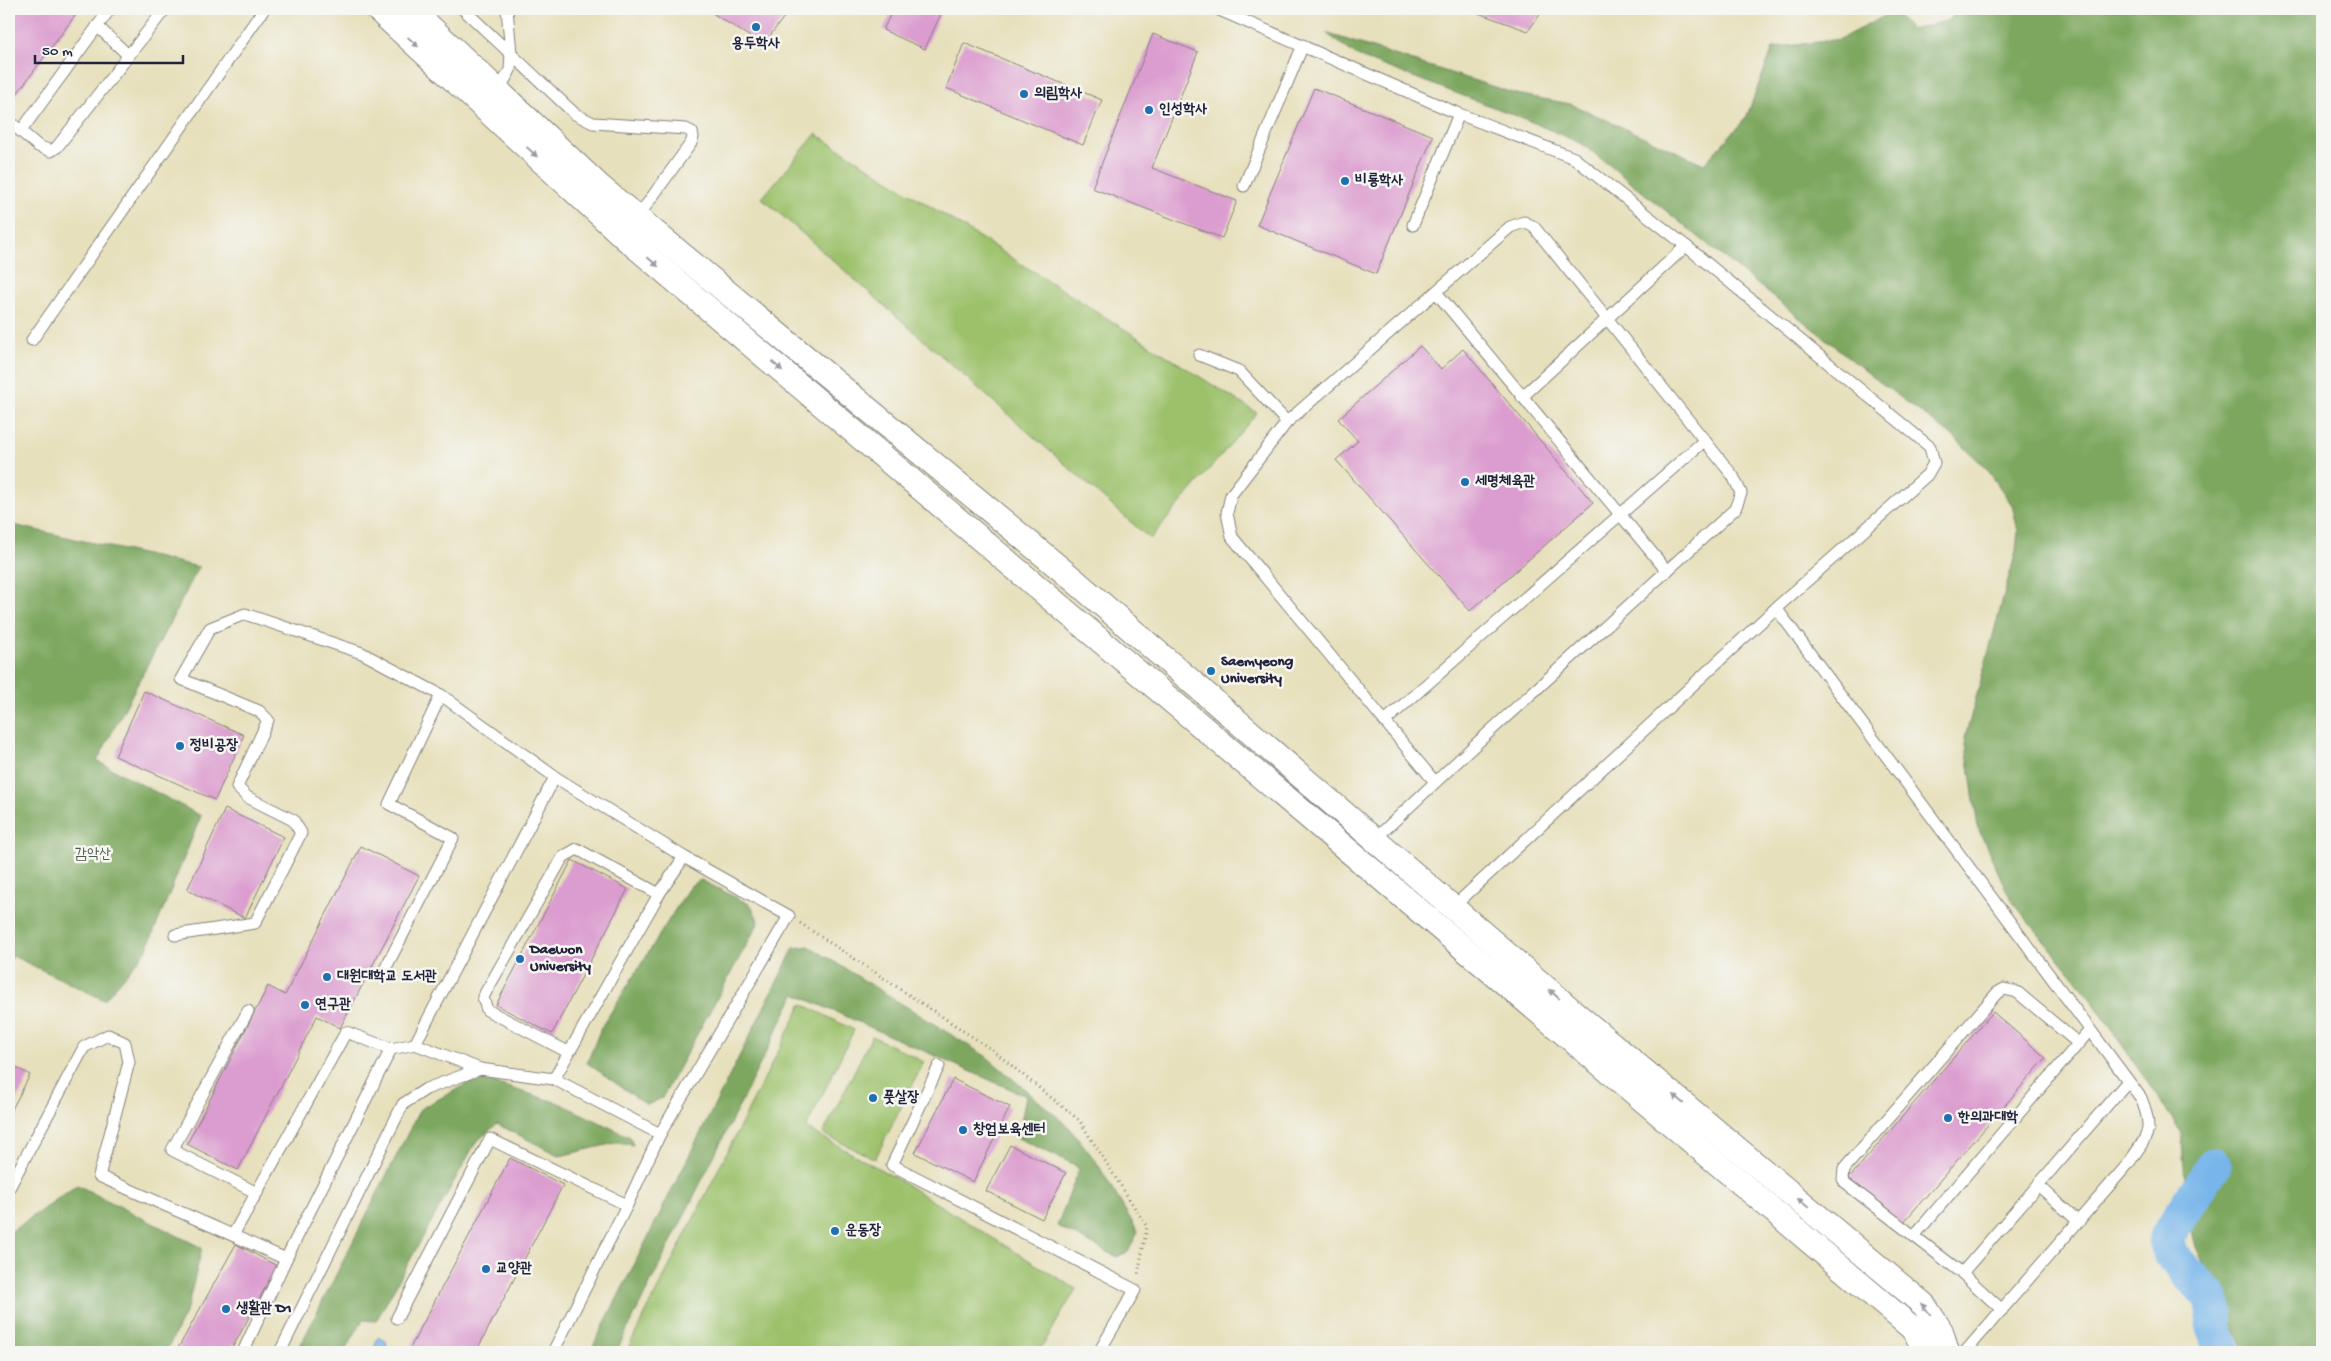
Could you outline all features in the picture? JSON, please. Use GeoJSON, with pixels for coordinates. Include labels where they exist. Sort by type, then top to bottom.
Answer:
{"type":"FeatureCollection","features":[{"type":"Feature","properties":{"kind":"street"},"geometry":{"type":"LineString","coordinates":[[377,9],[484,108],[630,228],[1002,521],[1375,839],[1576,1014],[1924,1305],[1942,1331],[1947,1352]]}},
{"type":"Feature","properties":{"kind":"street"},"geometry":{"type":"LineString","coordinates":[[412,9],[599,186],[630,228],[984,541],[1912,1328],[1921,1342],[1924,1352]]}},
{"type":"Feature","properties":{"kind":"street"},"geometry":{"type":"LineString","coordinates":[[484,108],[499,90]]}},
{"type":"Feature","properties":{"kind":"street"},"geometry":{"type":"LineString","coordinates":[[984,541],[1002,521]]}},
{"type":"Feature","properties":{"kind":"street"},"geometry":{"type":"LineString","coordinates":[[1357,857],[1375,839]]}},
{"type":"Feature","properties":{"kind":"street"},"geometry":{"type":"LineString","coordinates":[[1559,1030],[1576,1014]]}},
{"type":"Feature","properties":{"kind":"lane"},"geometry":{"type":"LineString","coordinates":[[21,131],[110,9]]}},
{"type":"Feature","properties":{"kind":"lane"},"geometry":{"type":"LineString","coordinates":[[9,121],[38,146],[50,151],[57,146],[165,9]]}},
{"type":"Feature","properties":{"kind":"lane"},"geometry":{"type":"LineString","coordinates":[[32,340],[264,9]]}},
{"type":"Feature","properties":{"kind":"lane"},"geometry":{"type":"LineString","coordinates":[[464,9],[575,114],[593,123],[686,129],[692,132],[693,137],[690,143],[630,228]]}},
{"type":"Feature","properties":{"kind":"lane"},"geometry":{"type":"LineString","coordinates":[[499,90],[510,70],[511,53],[507,9]]}},
{"type":"Feature","properties":{"kind":"lane"},"geometry":{"type":"LineString","coordinates":[[1217,9],[1459,114],[1574,158],[1686,246],[1930,447],[1934,463],[1927,476],[1776,608],[1454,907]]}},
{"type":"Feature","properties":{"kind":"lane"},"geometry":{"type":"LineString","coordinates":[[97,26],[128,55]]}},
{"type":"Feature","properties":{"kind":"lane"},"geometry":{"type":"LineString","coordinates":[[1244,186],[1303,45]]}},
{"type":"Feature","properties":{"kind":"lane"},"geometry":{"type":"LineString","coordinates":[[1413,224],[1459,114]]}},
{"type":"Feature","properties":{"kind":"lane"},"geometry":{"type":"LineString","coordinates":[[1375,839],[1735,509],[1741,493],[1733,476],[1608,317],[1534,227],[1524,222],[1510,227],[1287,422],[1230,495],[1227,513],[1232,536],[1435,782]]}},
{"type":"Feature","properties":{"kind":"lane"},"geometry":{"type":"LineString","coordinates":[[1522,397],[1686,246]]}},
{"type":"Feature","properties":{"kind":"lane"},"geometry":{"type":"LineString","coordinates":[[1436,292],[1666,571]]}},
{"type":"Feature","properties":{"kind":"lane"},"geometry":{"type":"LineString","coordinates":[[1199,355],[1239,371],[1287,422]]}},
{"type":"Feature","properties":{"kind":"lane"},"geometry":{"type":"LineString","coordinates":[[1385,721],[1705,440]]}},
{"type":"Feature","properties":{"kind":"lane"},"geometry":{"type":"LineString","coordinates":[[1776,608],[2141,1098],[2150,1119],[2148,1135],[2128,1164],[1965,1352]]}},
{"type":"Feature","properties":{"kind":"lane"},"geometry":{"type":"LineString","coordinates":[[175,936],[255,923],[300,834],[293,820],[247,797],[237,787],[268,720],[258,711],[181,679],[210,628],[244,614],[362,653],[441,695],[555,777],[684,857],[789,916],[660,1134],[628,1205],[553,1352]]}},
{"type":"Feature","properties":{"kind":"lane"},"geometry":{"type":"LineString","coordinates":[[384,971],[453,838],[389,804],[441,695]]}},
{"type":"Feature","properties":{"kind":"lane"},"geometry":{"type":"LineString","coordinates":[[415,1044],[555,777]]}},
{"type":"Feature","properties":{"kind":"lane"},"geometry":{"type":"LineString","coordinates":[[568,1052],[487,1010],[483,997],[563,857],[577,849],[659,894]]}},
{"type":"Feature","properties":{"kind":"lane"},"geometry":{"type":"LineString","coordinates":[[554,1079],[659,894],[684,857]]}},
{"type":"Feature","properties":{"kind":"lane"},"geometry":{"type":"LineString","coordinates":[[2002,1310],[1962,1273],[1846,1183],[1843,1179],[1844,1170],[1997,993],[2004,989],[2016,992],[2079,1044]]}},
{"type":"Feature","properties":{"kind":"lane"},"geometry":{"type":"LineString","coordinates":[[248,1011],[172,1150],[257,1193]]}},
{"type":"Feature","properties":{"kind":"lane"},"geometry":{"type":"LineString","coordinates":[[1914,1236],[2090,1030]]}},
{"type":"Feature","properties":{"kind":"lane"},"geometry":{"type":"LineString","coordinates":[[233,1235],[346,1032],[391,1049],[415,1044],[480,1069],[554,1079],[660,1134]]}},
{"type":"Feature","properties":{"kind":"lane"},"geometry":{"type":"LineString","coordinates":[[9,1188],[84,1047],[108,1035],[125,1043],[129,1062],[99,1176],[286,1259]]}},
{"type":"Feature","properties":{"kind":"lane"},"geometry":{"type":"LineString","coordinates":[[243,1352],[286,1259],[391,1049]]}},
{"type":"Feature","properties":{"kind":"lane"},"geometry":{"type":"LineString","coordinates":[[939,1066],[892,1165],[1135,1290],[1099,1352]]}},
{"type":"Feature","properties":{"kind":"lane"},"geometry":{"type":"LineString","coordinates":[[280,1352],[403,1104],[426,1089],[480,1069]]}},
{"type":"Feature","properties":{"kind":"lane"},"geometry":{"type":"LineString","coordinates":[[1962,1273],[2128,1081]]}},
{"type":"Feature","properties":{"kind":"lane"},"geometry":{"type":"LineString","coordinates":[[397,1318],[490,1139],[628,1205]]}},
{"type":"Feature","properties":{"kind":"lane"},"geometry":{"type":"LineString","coordinates":[[2038,1185],[2079,1222]]}},
{"type":"Feature","properties":{"kind":"path"},"geometry":{"type":"LineString","coordinates":[[789,916],[991,1049],[1079,1120],[1147,1227],[1135,1290]]}},
{"type":"Feature","properties":{"kind":"green space"},"geometry":{"type":"Polygon","coordinates":[[[1959,9],[2322,9],[2322,1352],[2244,1352],[2196,1247],[2188,1215],[2181,1132],[2085,990],[2011,900],[1978,828],[1965,738],[2016,551],[2018,531],[2012,505],[1987,469],[1955,438],[1873,377],[1584,145],[1525,119],[1357,56],[1326,33],[1516,94],[1571,104],[1704,164],[1746,118],[1773,48],[1840,39],[1894,11],[1911,30],[1949,20],[1959,9]]]}},
{"type":"Feature","properties":{"kind":"green space"},"geometry":{"type":"Polygon","coordinates":[[[816,134],[1257,413],[1150,539],[762,198],[816,134]]]}},
{"type":"Feature","properties":{"kind":"green space","name":"감악산"},"geometry":{"type":"Polygon","coordinates":[[[9,524],[199,567],[97,761],[201,816],[146,951],[104,1000],[13,956],[9,962],[9,524]]]}},
{"type":"Feature","properties":{"kind":"green space"},"geometry":{"type":"Polygon","coordinates":[[[701,880],[751,905],[759,922],[662,1098],[647,1105],[587,1063],[601,1028],[690,886],[701,880]]]}},
{"type":"Feature","properties":{"kind":"green space"},"geometry":{"type":"Polygon","coordinates":[[[809,946],[987,1057],[1069,1127],[1096,1161],[1138,1232],[1128,1252],[1117,1257],[1057,1226],[1079,1169],[1073,1164],[1018,1138],[1026,1096],[795,994],[616,1352],[590,1352],[794,948],[809,946]]]}},
{"type":"Feature","properties":{"kind":"green space","name":"운동장"},"geometry":{"type":"Polygon","coordinates":[[[802,1004],[854,1030],[806,1128],[887,1173],[1076,1289],[1039,1352],[626,1352],[802,1004]]]}},
{"type":"Feature","properties":{"kind":"green space","name":"풋살장"},"geometry":{"type":"Polygon","coordinates":[[[872,1036],[924,1062],[875,1159],[823,1134],[872,1036]]]}},
{"type":"Feature","properties":{"kind":"green space"},"geometry":{"type":"Polygon","coordinates":[[[478,1078],[559,1103],[630,1137],[633,1145],[615,1143],[560,1156],[497,1124],[476,1142],[376,1321],[363,1320],[344,1352],[297,1352],[420,1109],[478,1078]]]}},
{"type":"Feature","properties":{"kind":"green space"},"geometry":{"type":"Polygon","coordinates":[[[77,1185],[202,1248],[187,1309],[166,1352],[9,1352],[9,1233],[77,1185]]]}},
{"type":"Feature","properties":{"kind":"water"},"geometry":{"type":"Polygon","coordinates":[[[378,1337],[386,1341],[387,1346],[384,1352],[373,1352],[378,1337]]]}},
{"type":"Feature","properties":{"kind":"building"},"geometry":{"type":"Polygon","coordinates":[[[9,9],[80,9],[13,99],[9,96],[9,9]]]}},
{"type":"Feature","properties":{"kind":"building","name":"용두학사"},"geometry":{"type":"Polygon","coordinates":[[[706,9],[790,9],[763,45],[706,9]]]}},
{"type":"Feature","properties":{"kind":"building"},"geometry":{"type":"Polygon","coordinates":[[[893,9],[943,9],[925,49],[883,30],[893,9]]]}},
{"type":"Feature","properties":{"kind":"building"},"geometry":{"type":"Polygon","coordinates":[[[1467,9],[1544,9],[1528,31],[1467,9]]]}},
{"type":"Feature","properties":{"kind":"building","name":"인성학사"},"geometry":{"type":"Polygon","coordinates":[[[1153,34],[1198,52],[1152,168],[1237,201],[1222,238],[1092,188],[1153,34]]]}},
{"type":"Feature","properties":{"kind":"building","name":"의림학사"},"geometry":{"type":"Polygon","coordinates":[[[964,43],[1102,100],[1083,145],[946,88],[964,43]]]}},
{"type":"Feature","properties":{"kind":"building","name":"비룡학사"},"geometry":{"type":"Polygon","coordinates":[[[1314,88],[1433,136],[1376,274],[1257,225],[1314,88]]]}},
{"type":"Feature","properties":{"kind":"building","name":"세명체육관"},"geometry":{"type":"Polygon","coordinates":[[[1420,346],[1441,369],[1463,349],[1593,503],[1470,611],[1336,460],[1358,441],[1338,419],[1420,346]]]}},
{"type":"Feature","properties":{"kind":"building","name":"정비공장"},"geometry":{"type":"Polygon","coordinates":[[[144,691],[244,735],[215,800],[115,756],[144,691]]]}},
{"type":"Feature","properties":{"kind":"building"},"geometry":{"type":"Polygon","coordinates":[[[225,809],[284,837],[245,918],[187,890],[225,809]]]}},
{"type":"Feature","properties":{"kind":"building","name":"연구관"},"geometry":{"type":"Polygon","coordinates":[[[361,846],[419,876],[340,1028],[317,1016],[238,1170],[187,1144],[268,986],[285,995],[361,846]]]}},
{"type":"Feature","properties":{"kind":"building"},"geometry":{"type":"Polygon","coordinates":[[[572,860],[628,889],[552,1034],[496,1005],[572,860]]]}},
{"type":"Feature","properties":{"kind":"building","name":"한의과대학"},"geometry":{"type":"Polygon","coordinates":[[[1993,1012],[2046,1058],[1902,1224],[1849,1178],[1993,1012]]]}},
{"type":"Feature","properties":{"kind":"building"},"geometry":{"type":"Polygon","coordinates":[[[9,1064],[30,1075],[9,1115],[9,1064]]]}},
{"type":"Feature","properties":{"kind":"building","name":"창업보육센터"},"geometry":{"type":"Polygon","coordinates":[[[953,1079],[1010,1107],[973,1182],[915,1153],[953,1079]]]}},
{"type":"Feature","properties":{"kind":"building","name":"창업보육센터"},"geometry":{"type":"Polygon","coordinates":[[[1010,1145],[1066,1173],[1042,1219],[986,1191],[1010,1145]]]}},
{"type":"Feature","properties":{"kind":"building","name":"교양관"},"geometry":{"type":"Polygon","coordinates":[[[510,1158],[563,1185],[476,1352],[408,1352],[510,1158]]]}},
{"type":"Feature","properties":{"kind":"building","name":"생활관 D1"},"geometry":{"type":"Polygon","coordinates":[[[236,1244],[277,1266],[230,1352],[176,1352],[236,1244]]]}},
{"type":"Feature","properties":{"kind":"waterway"},"geometry":{"type":"LineString","coordinates":[[2214,1165],[2166,1238],[2170,1254],[2210,1296],[2215,1312],[2213,1327],[2223,1352]]}},
{"type":"Feature","properties":{"kind":"place","name":"용두학사"},"geometry":{"type":"Point","coordinates":[756,27]}},
{"type":"Feature","properties":{"kind":"place","name":"의림학사"},"geometry":{"type":"Point","coordinates":[1024,94]}},
{"type":"Feature","properties":{"kind":"place","name":"인성학사"},"geometry":{"type":"Point","coordinates":[1149,110]}},
{"type":"Feature","properties":{"kind":"place","name":"비룡학사"},"geometry":{"type":"Point","coordinates":[1345,181]}},
{"type":"Feature","properties":{"kind":"place","name":"세명체육관"},"geometry":{"type":"Point","coordinates":[1465,482]}},
{"type":"Feature","properties":{"kind":"place","name":"Saemyeong University"},"geometry":{"type":"Point","coordinates":[1211,671]}},
{"type":"Feature","properties":{"kind":"place","name":"정비공장"},"geometry":{"type":"Point","coordinates":[180,746]}},
{"type":"Feature","properties":{"kind":"place","name":"Daewon University"},"geometry":{"type":"Point","coordinates":[520,959]}},
{"type":"Feature","properties":{"kind":"place","name":"대원대학교 도서관"},"geometry":{"type":"Point","coordinates":[327,977]}},
{"type":"Feature","properties":{"kind":"place","name":"연구관"},"geometry":{"type":"Point","coordinates":[305,1005]}},
{"type":"Feature","properties":{"kind":"place","name":"풋살장"},"geometry":{"type":"Point","coordinates":[873,1098]}},
{"type":"Feature","properties":{"kind":"place","name":"한의과대학"},"geometry":{"type":"Point","coordinates":[1948,1118]}},
{"type":"Feature","properties":{"kind":"place","name":"창업보육센터"},"geometry":{"type":"Point","coordinates":[963,1130]}},
{"type":"Feature","properties":{"kind":"place","name":"운동장"},"geometry":{"type":"Point","coordinates":[835,1231]}},
{"type":"Feature","properties":{"kind":"place","name":"교양관"},"geometry":{"type":"Point","coordinates":[486,1269]}},
{"type":"Feature","properties":{"kind":"place","name":"생활관 D1"},"geometry":{"type":"Point","coordinates":[226,1309]}}]}
